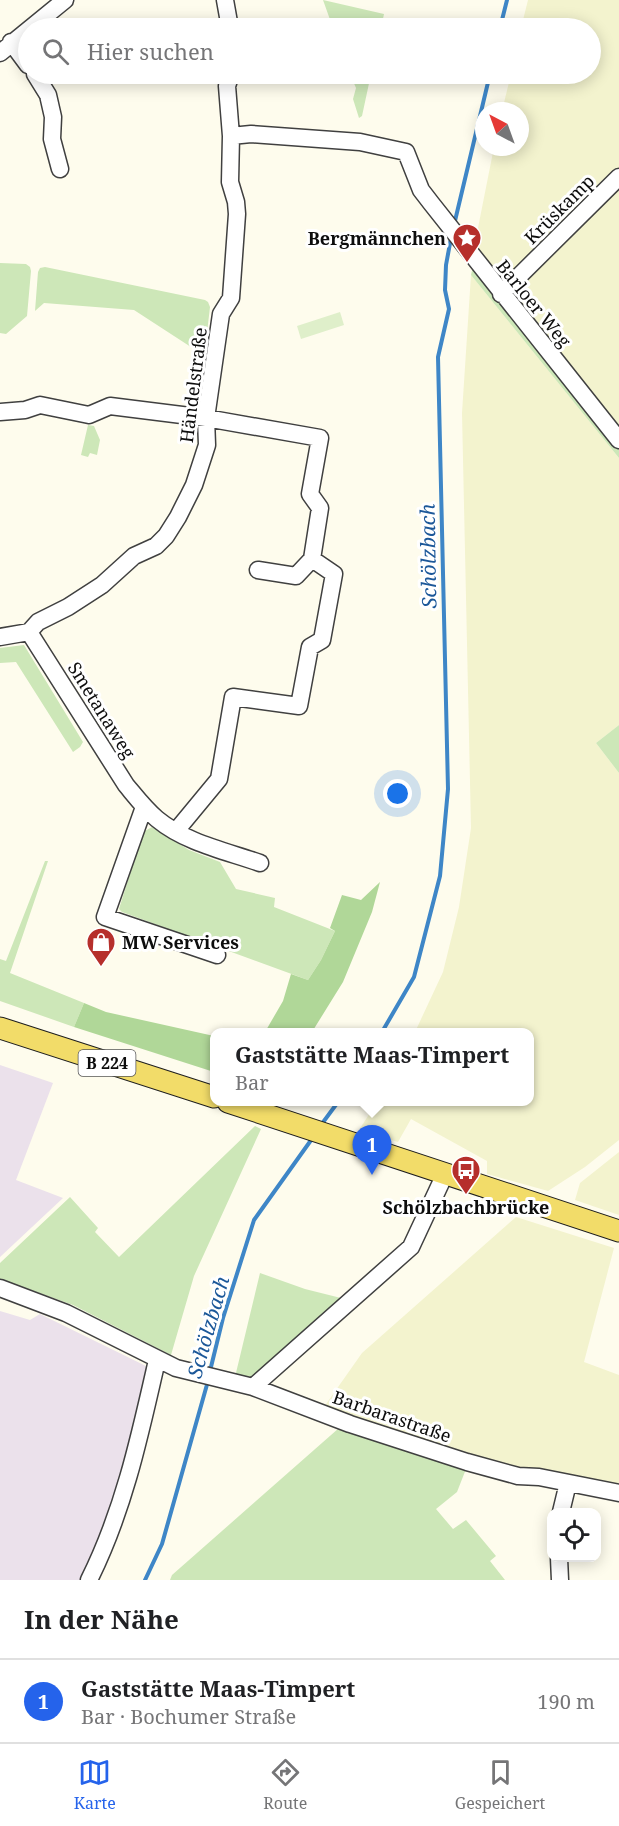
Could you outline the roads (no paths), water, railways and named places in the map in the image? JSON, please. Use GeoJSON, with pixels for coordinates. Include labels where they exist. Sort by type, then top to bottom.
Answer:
{"type":"FeatureCollection","features":[{"type":"Feature","properties":{"kind":"main road","name":"B 224"},"geometry":{"type":"LineString","coordinates":[[0,1028],[210,1096]]}},
{"type":"Feature","properties":{"kind":"main road"},"geometry":{"type":"LineString","coordinates":[[242,1106],[619,1231]]}},
{"type":"Feature","properties":{"kind":"street"},"geometry":{"type":"LineString","coordinates":[[42,18],[65,0]]}},
{"type":"Feature","properties":{"kind":"street"},"geometry":{"type":"LineString","coordinates":[[225,0],[228,18]]}},
{"type":"Feature","properties":{"kind":"street"},"geometry":{"type":"LineString","coordinates":[[18,38],[5,48],[18,58]]}},
{"type":"Feature","properties":{"kind":"street"},"geometry":{"type":"LineString","coordinates":[[41,84],[48,95],[53,117],[52,140],[60,169]]}},
{"type":"Feature","properties":{"kind":"street","name":"Händelstraße"},"geometry":{"type":"LineString","coordinates":[[0,637],[29,632],[38,622],[68,607],[102,585],[134,556],[156,546],[178,518],[194,484],[207,445],[207,418],[221,314],[231,298],[237,214],[230,182],[231,136],[228,84]]}},
{"type":"Feature","properties":{"kind":"street","name":"Barloer Weg"},"geometry":{"type":"LineString","coordinates":[[231,136],[251,134],[360,142],[406,152],[421,189],[501,294],[619,440]]}},
{"type":"Feature","properties":{"kind":"street","name":"Krüskamp"},"geometry":{"type":"LineString","coordinates":[[501,294],[619,177]]}},
{"type":"Feature","properties":{"kind":"street"},"geometry":{"type":"LineString","coordinates":[[0,412],[25,410],[40,405],[89,415],[110,406],[207,418],[320,438],[310,494],[321,508],[312,559],[296,576],[258,570]]}},
{"type":"Feature","properties":{"kind":"street"},"geometry":{"type":"LineString","coordinates":[[176,831],[219,779],[233,697],[299,706],[310,647],[322,640],[334,574],[312,559]]}},
{"type":"Feature","properties":{"kind":"street","name":"Smetanaweg"},"geometry":{"type":"LineString","coordinates":[[29,632],[126,785],[144,807],[158,820],[176,831],[197,841],[260,863]]}},
{"type":"Feature","properties":{"kind":"street"},"geometry":{"type":"LineString","coordinates":[[144,807],[105,917],[217,955]]}},
{"type":"Feature","properties":{"kind":"street"},"geometry":{"type":"LineString","coordinates":[[253,1387],[411,1247],[445,1174]]}},
{"type":"Feature","properties":{"kind":"street","name":"Barbarastraße"},"geometry":{"type":"LineString","coordinates":[[0,1288],[66,1312],[176,1368],[253,1387],[350,1424],[467,1462],[518,1476],[539,1477],[619,1493]]}},
{"type":"Feature","properties":{"kind":"street"},"geometry":{"type":"LineString","coordinates":[[89,1580],[107,1542],[133,1465],[157,1359]]}},
{"type":"Feature","properties":{"kind":"street"},"geometry":{"type":"LineString","coordinates":[[562,1508],[568,1483]]}},
{"type":"Feature","properties":{"kind":"street"},"geometry":{"type":"LineString","coordinates":[[559,1562],[560,1580]]}},
{"type":"Feature","properties":{"kind":"waterway","name":"Schölzbach"},"geometry":{"type":"LineString","coordinates":[[502,18],[507,0]]}},
{"type":"Feature","properties":{"kind":"waterway","name":"Schölzbach"},"geometry":{"type":"LineString","coordinates":[[454,225],[488,84]]}},
{"type":"Feature","properties":{"kind":"waterway","name":"Schölzbach"},"geometry":{"type":"LineString","coordinates":[[384,1028],[414,977],[440,876],[448,789],[438,357],[449,309],[445,290],[446,265],[451,238]]}},
{"type":"Feature","properties":{"kind":"waterway","name":"Schölzbach"},"geometry":{"type":"LineString","coordinates":[[321,1125],[335,1106]]}},
{"type":"Feature","properties":{"kind":"waterway","name":"Schölzbach"},"geometry":{"type":"LineString","coordinates":[[210,1371],[223,1318],[254,1220],[314,1136]]}},
{"type":"Feature","properties":{"kind":"waterway","name":"Schölzbach"},"geometry":{"type":"LineString","coordinates":[[145,1580],[162,1544],[208,1381]]}},
{"type":"Feature","properties":{"kind":"place","name":"Bergmännchen"},"geometry":{"type":"Point","coordinates":[467,264]}},
{"type":"Feature","properties":{"kind":"place","name":"MW Services"},"geometry":{"type":"Point","coordinates":[101,968]}},
{"type":"Feature","properties":{"kind":"place","name":"Gaststätte Maas-Timpert"},"geometry":{"type":"Point","coordinates":[372,1175]}},
{"type":"Feature","properties":{"kind":"place","name":"Schölzbachbrücke"},"geometry":{"type":"Point","coordinates":[466,1196]}}]}
